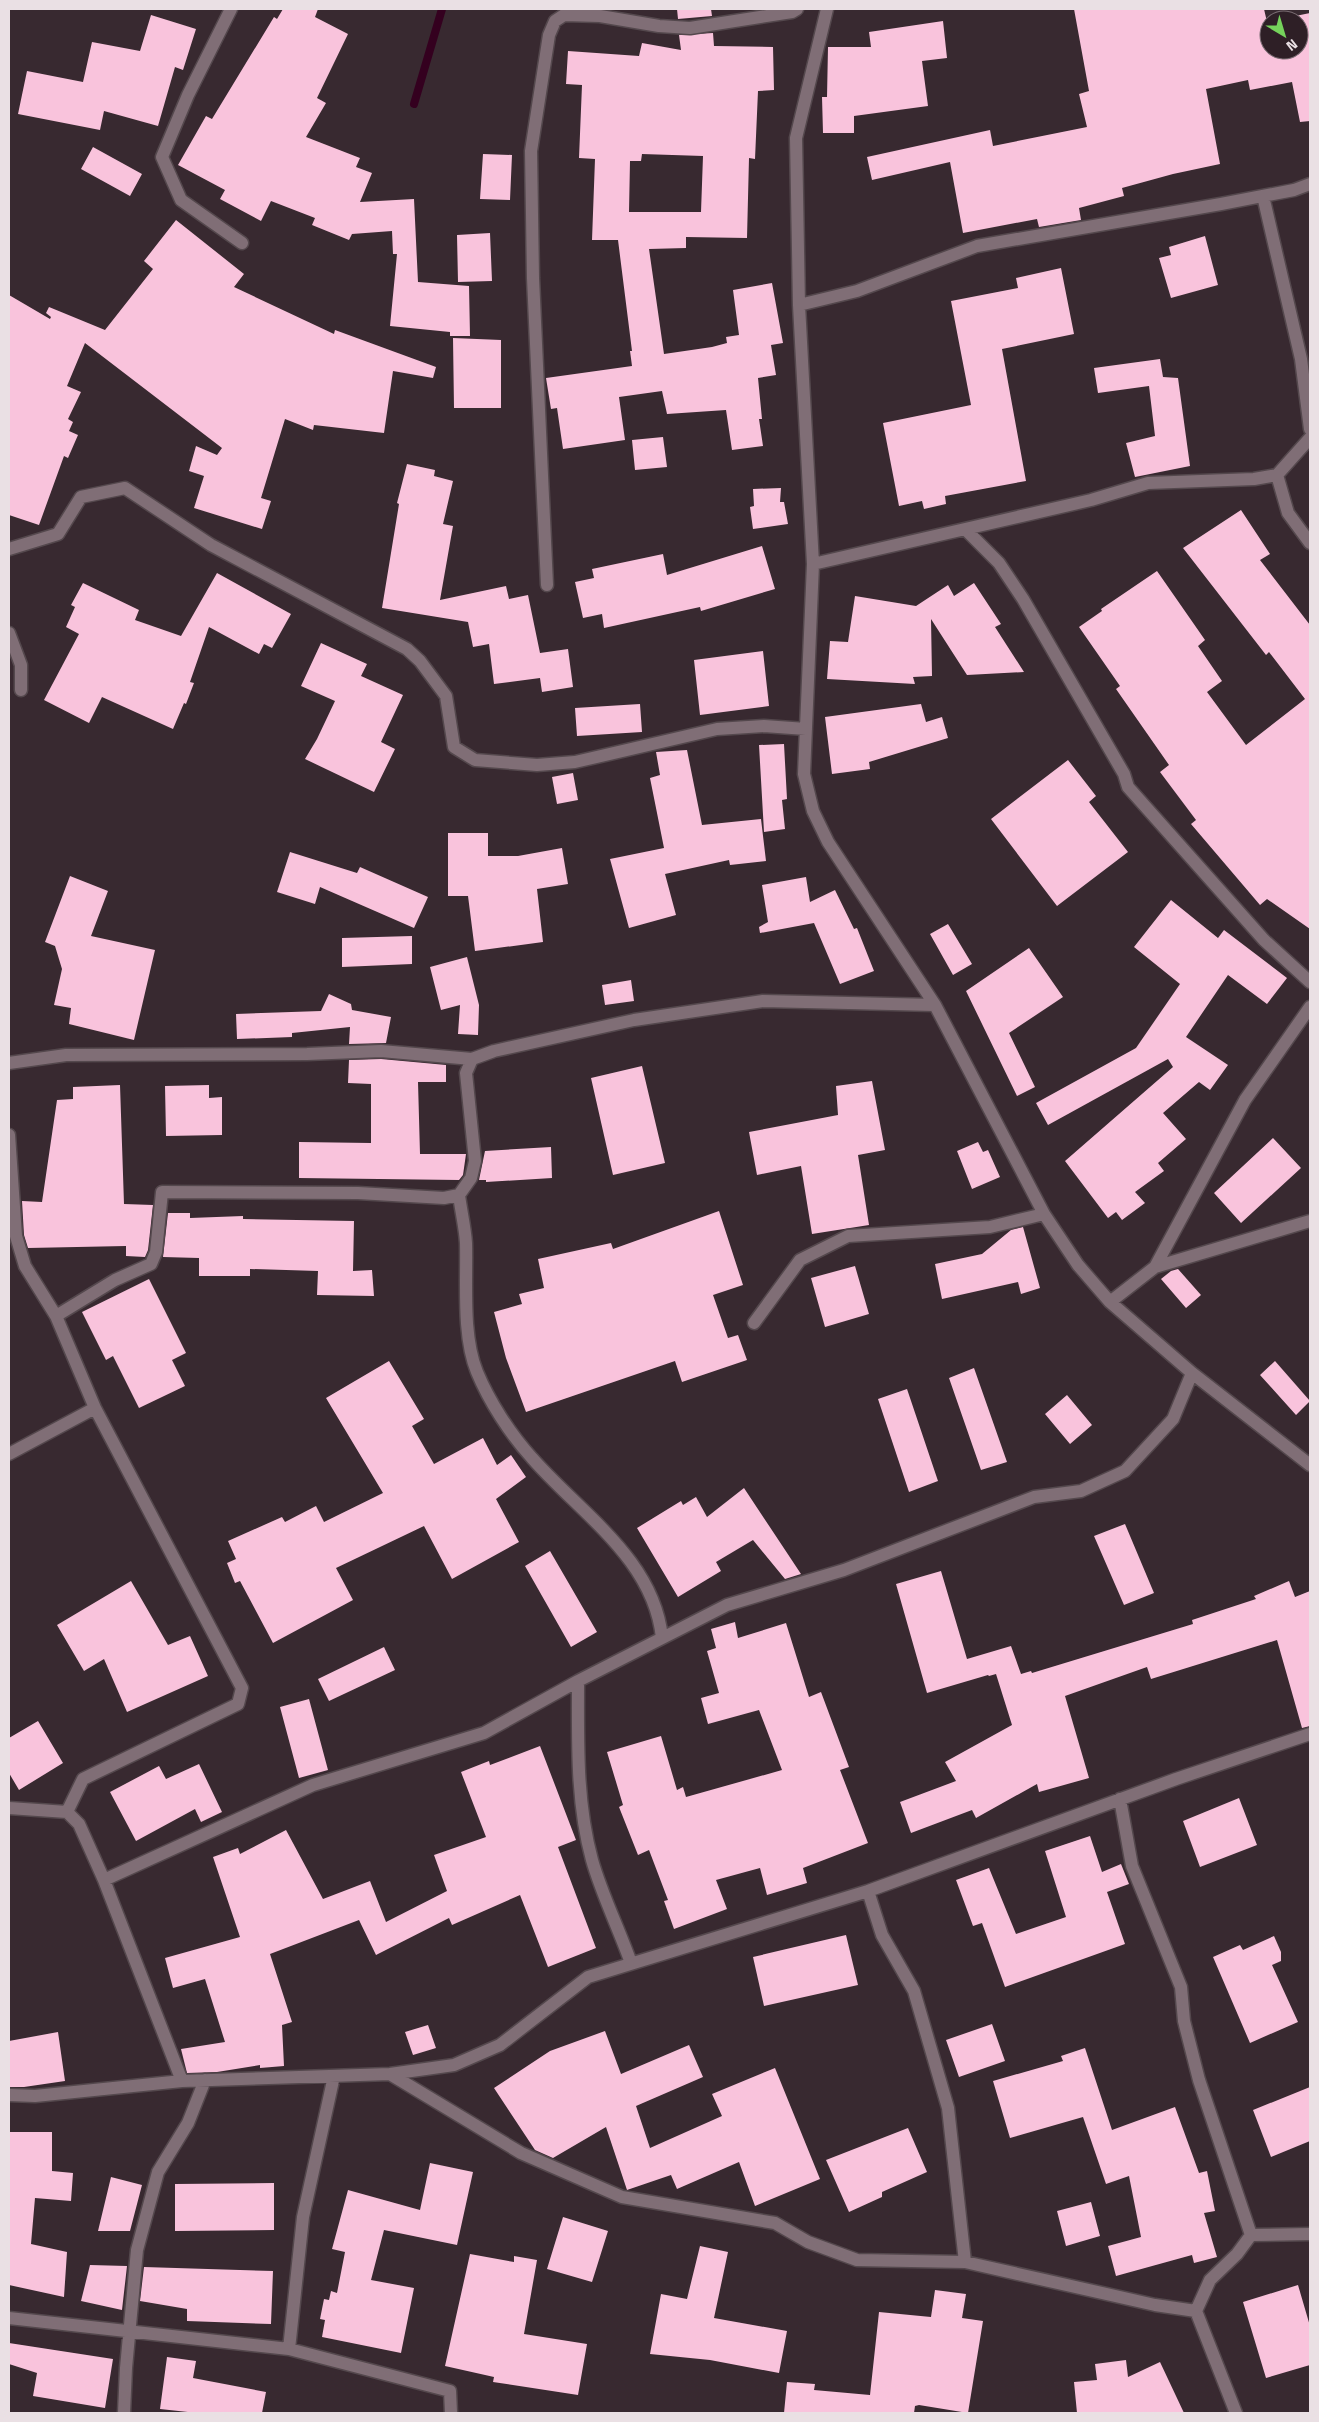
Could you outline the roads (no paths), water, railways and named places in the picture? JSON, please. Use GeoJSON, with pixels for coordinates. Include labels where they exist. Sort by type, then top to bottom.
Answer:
{"type":"FeatureCollection","features":[{"type":"Feature","properties":{"kind":"street"},"geometry":{"type":"LineString","coordinates":[[231,9],[193,86],[162,157],[182,200],[242,243]]}},
{"type":"Feature","properties":{"kind":"street"},"geometry":{"type":"LineString","coordinates":[[546,585],[533,278],[531,150],[549,35],[555,21],[564,16],[600,16],[659,26],[690,28],[792,12],[798,9]]}},
{"type":"Feature","properties":{"kind":"street"},"geometry":{"type":"LineString","coordinates":[[827,9],[796,138],[799,305],[813,564],[804,774],[813,811],[828,842],[935,1005],[1044,1214],[1078,1265],[1110,1302],[1192,1373],[1310,1465]]}},
{"type":"Feature","properties":{"kind":"street"},"geometry":{"type":"LineString","coordinates":[[799,305],[857,291],[977,246],[1263,196],[1294,190],[1310,184]]}},
{"type":"Feature","properties":{"kind":"street"},"geometry":{"type":"LineString","coordinates":[[1263,196],[1301,359],[1310,428]]}},
{"type":"Feature","properties":{"kind":"street"},"geometry":{"type":"LineString","coordinates":[[813,564],[1091,500],[1148,483],[1254,479],[1277,475],[1310,438]]}},
{"type":"Feature","properties":{"kind":"street"},"geometry":{"type":"LineString","coordinates":[[1277,475],[1288,513],[1310,543]]}},
{"type":"Feature","properties":{"kind":"street"},"geometry":{"type":"LineString","coordinates":[[9,548],[58,534],[81,497],[126,488],[211,545],[407,649],[420,661],[446,696],[454,747],[475,760],[537,765],[575,762],[717,729],[764,726],[806,729]]}},
{"type":"Feature","properties":{"kind":"street"},"geometry":{"type":"LineString","coordinates":[[965,529],[998,563],[1023,598],[1124,774],[1128,787],[1264,940],[1310,982]]}},
{"type":"Feature","properties":{"kind":"street"},"geometry":{"type":"LineString","coordinates":[[9,633],[22,665],[22,690]]}},
{"type":"Feature","properties":{"kind":"street"},"geometry":{"type":"LineString","coordinates":[[9,1063],[66,1055],[307,1054],[381,1051],[472,1059],[494,1051],[634,1020],[763,1001],[935,1005]]}},
{"type":"Feature","properties":{"kind":"street"},"geometry":{"type":"LineString","coordinates":[[1155,1267],[1245,1100],[1310,1008]]}},
{"type":"Feature","properties":{"kind":"street"},"geometry":{"type":"LineString","coordinates":[[56,1316],[115,1280],[151,1264],[156,1252],[162,1192],[358,1194],[444,1198],[459,1194],[471,1178],[475,1161],[466,1073],[472,1059]]}},
{"type":"Feature","properties":{"kind":"street"},"geometry":{"type":"LineString","coordinates":[[9,1135],[16,1236],[25,1266],[56,1316],[95,1408],[242,1688],[238,1704],[82,1779],[67,1812]]}},
{"type":"Feature","properties":{"kind":"street"},"geometry":{"type":"LineString","coordinates":[[459,1194],[465,1241],[469,1339],[476,1371],[511,1431],[531,1458],[602,1526],[637,1570],[652,1596],[660,1617],[662,1638]]}},
{"type":"Feature","properties":{"kind":"street"},"geometry":{"type":"LineString","coordinates":[[754,1323],[800,1260],[848,1236],[990,1227],[1044,1214]]}},
{"type":"Feature","properties":{"kind":"street"},"geometry":{"type":"LineString","coordinates":[[1110,1302],[1155,1267],[1310,1221]]}},
{"type":"Feature","properties":{"kind":"street"},"geometry":{"type":"LineString","coordinates":[[104,1880],[313,1785],[484,1734],[578,1681],[728,1605],[844,1570],[1034,1497],[1081,1491],[1125,1471],[1173,1419],[1192,1373]]}},
{"type":"Feature","properties":{"kind":"street"},"geometry":{"type":"LineString","coordinates":[[9,1454],[95,1408]]}},
{"type":"Feature","properties":{"kind":"street"},"geometry":{"type":"LineString","coordinates":[[578,1681],[578,1749],[581,1797],[592,1860],[631,1964]]}},
{"type":"Feature","properties":{"kind":"street"},"geometry":{"type":"LineString","coordinates":[[9,2095],[35,2096],[182,2081],[390,2074],[454,2065],[500,2045],[588,1977],[868,1891],[1120,1799],[1310,1734]]}},
{"type":"Feature","properties":{"kind":"street"},"geometry":{"type":"LineString","coordinates":[[1120,1799],[1132,1866],[1181,1987],[1184,2021],[1199,2080],[1251,2235]]}},
{"type":"Feature","properties":{"kind":"street"},"geometry":{"type":"LineString","coordinates":[[9,1808],[67,1812],[79,1824],[104,1880],[182,2081]]}},
{"type":"Feature","properties":{"kind":"street"},"geometry":{"type":"LineString","coordinates":[[868,1891],[882,1935],[914,1991],[948,2108],[965,2262]]}},
{"type":"Feature","properties":{"kind":"street"},"geometry":{"type":"LineString","coordinates":[[390,2074],[521,2153],[622,2197],[775,2223],[808,2242],[857,2260],[965,2262],[1155,2305],[1196,2311]]}},
{"type":"Feature","properties":{"kind":"street"},"geometry":{"type":"LineString","coordinates":[[289,2349],[303,2217],[334,2076]]}},
{"type":"Feature","properties":{"kind":"street"},"geometry":{"type":"LineString","coordinates":[[124,2413],[129,2330],[137,2250],[158,2172],[188,2123],[205,2080]]}},
{"type":"Feature","properties":{"kind":"street"},"geometry":{"type":"LineString","coordinates":[[1251,2235],[1310,2234]]}},
{"type":"Feature","properties":{"kind":"street"},"geometry":{"type":"LineString","coordinates":[[1236,2413],[1196,2311],[1210,2280],[1237,2254],[1251,2235]]}},
{"type":"Feature","properties":{"kind":"street"},"geometry":{"type":"LineString","coordinates":[[9,2318],[289,2349],[450,2391],[451,2413]]}},
{"type":"Feature","properties":{"kind":"waterway"},"geometry":{"type":"LineString","coordinates":[[414,104],[442,9]]}}]}
